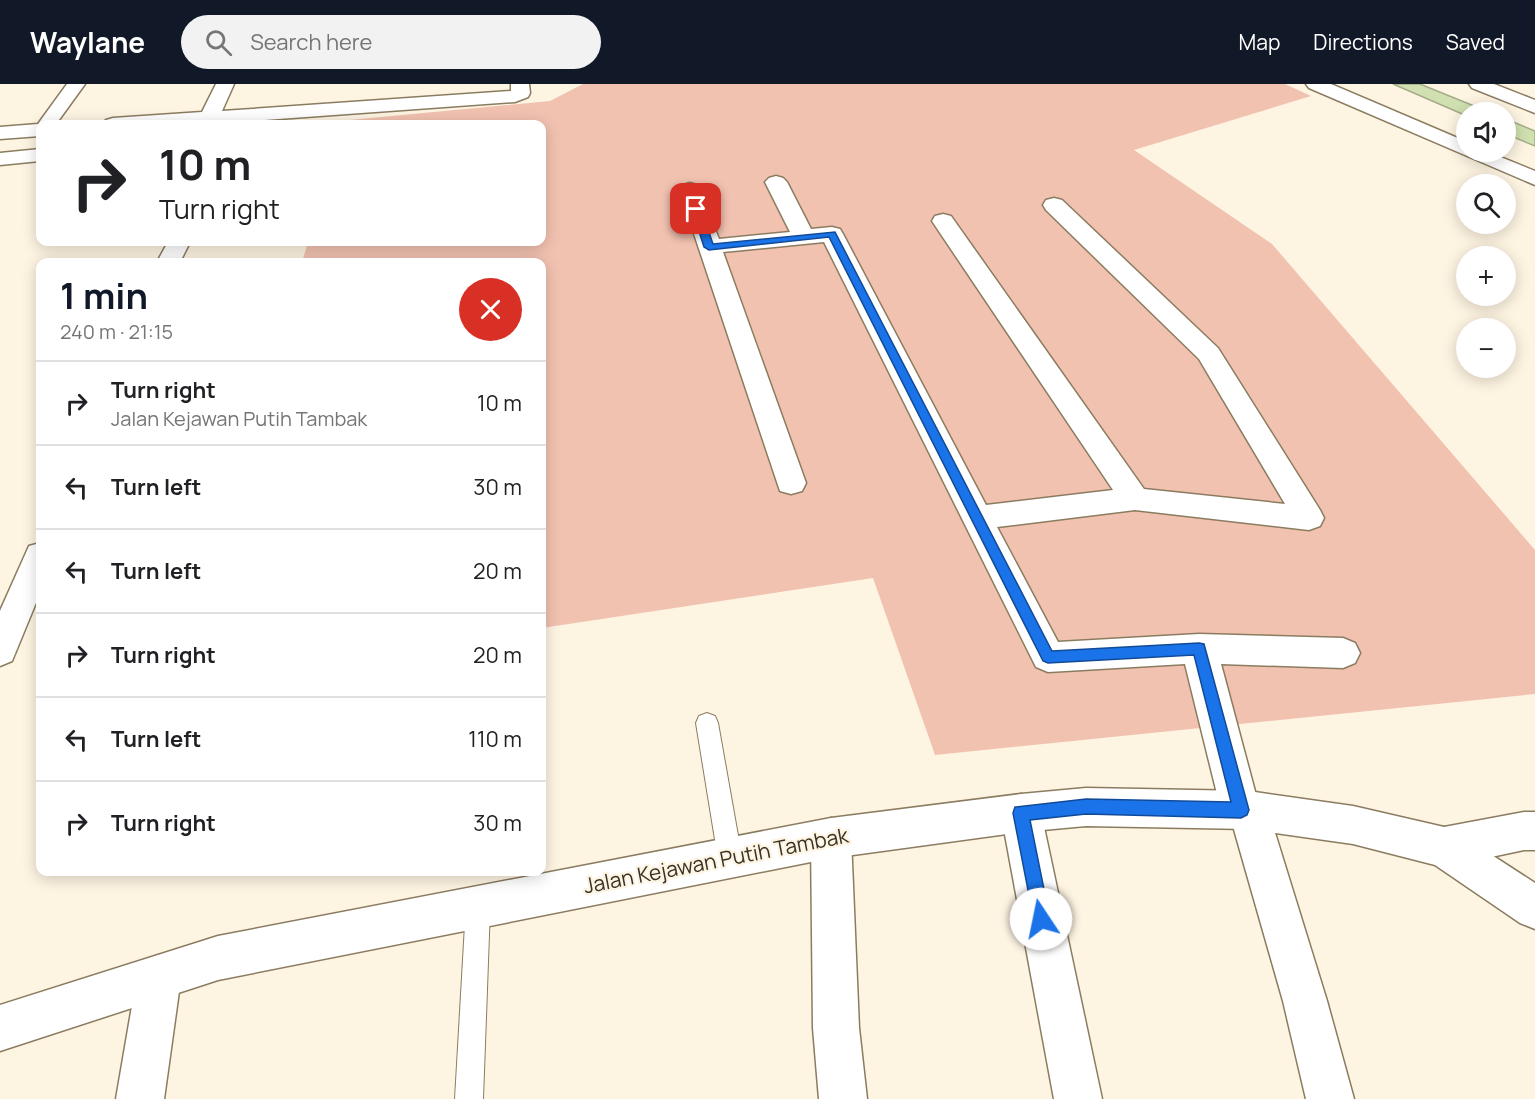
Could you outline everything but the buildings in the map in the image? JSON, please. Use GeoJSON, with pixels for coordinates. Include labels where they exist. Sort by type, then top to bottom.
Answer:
{"type":"FeatureCollection","features":[{"type":"Feature","properties":{"kind":"street"},"geometry":{"type":"LineString","coordinates":[[50,120],[76,84]]}},
{"type":"Feature","properties":{"kind":"street"},"geometry":{"type":"LineString","coordinates":[[208,118],[225,84]]}},
{"type":"Feature","properties":{"kind":"street"},"geometry":{"type":"LineString","coordinates":[[1315,84],[1456,144]]}},
{"type":"Feature","properties":{"kind":"street"},"geometry":{"type":"LineString","coordinates":[[1478,84],[1535,106]]}},
{"type":"Feature","properties":{"kind":"street"},"geometry":{"type":"LineString","coordinates":[[176,120],[368,100],[518,90]]}},
{"type":"Feature","properties":{"kind":"street"},"geometry":{"type":"LineString","coordinates":[[0,133],[36,130]]}},
{"type":"Feature","properties":{"kind":"street"},"geometry":{"type":"LineString","coordinates":[[0,181],[8,158],[36,155]]}},
{"type":"Feature","properties":{"kind":"street"},"geometry":{"type":"LineString","coordinates":[[1495,162],[1535,179]]}},
{"type":"Feature","properties":{"kind":"street"},"geometry":{"type":"LineString","coordinates":[[776,182],[804,237]]}},
{"type":"Feature","properties":{"kind":"street"},"geometry":{"type":"LineString","coordinates":[[690,189],[791,483]]}},
{"type":"Feature","properties":{"kind":"street"},"geometry":{"type":"LineString","coordinates":[[978,518],[1135,499],[1310,518],[1209,354],[1054,205]]}},
{"type":"Feature","properties":{"kind":"street"},"geometry":{"type":"LineString","coordinates":[[943,221],[1135,499]]}},
{"type":"Feature","properties":{"kind":"street"},"geometry":{"type":"LineString","coordinates":[[709,247],[832,234],[1048,657],[1199,649],[1343,653]]}},
{"type":"Feature","properties":{"kind":"street"},"geometry":{"type":"LineString","coordinates":[[0,651],[36,565]]}},
{"type":"Feature","properties":{"kind":"street"},"geometry":{"type":"LineString","coordinates":[[1199,649],[1245,810],[1305,1001],[1330,1099]]}},
{"type":"Feature","properties":{"kind":"street","name":"Jalan Kejawan Putih Tambak"},"geometry":{"type":"LineString","coordinates":[[0,1028],[218,958],[831,838],[1021,813],[1086,807],[1245,810],[1353,825],[1444,847]]}},
{"type":"Feature","properties":{"kind":"street"},"geometry":{"type":"LineString","coordinates":[[1021,813],[1078,1099]]}},
{"type":"Feature","properties":{"kind":"street"},"geometry":{"type":"LineString","coordinates":[[1444,847],[1530,831]]}},
{"type":"Feature","properties":{"kind":"street"},"geometry":{"type":"LineString","coordinates":[[831,838],[836,1029],[843,1099]]}},
{"type":"Feature","properties":{"kind":"street"},"geometry":{"type":"LineString","coordinates":[[1444,847],[1535,908]]}},
{"type":"Feature","properties":{"kind":"street"},"geometry":{"type":"LineString","coordinates":[[140,1099],[159,977]]}},
{"type":"Feature","properties":{"kind":"lane"},"geometry":{"type":"LineString","coordinates":[[707,723],[730,858]]}},
{"type":"Feature","properties":{"kind":"lane"},"geometry":{"type":"LineString","coordinates":[[469,1099],[478,907]]}},
{"type":"Feature","properties":{"kind":"shaded area"},"geometry":{"type":"Polygon","coordinates":[[[583,84],[1285,84],[1311,96],[1134,150],[1272,244],[1535,550],[1535,694],[935,755],[873,578],[546,627],[546,258],[303,258],[307,246],[546,246],[546,120],[350,120],[550,101],[583,84]]]}},
{"type":"Feature","properties":{"kind":"shaded area"},"geometry":{"type":"Polygon","coordinates":[[[1393,84],[1420,84],[1464,102],[1456,102],[1456,111],[1393,84]]]}},
{"type":"Feature","properties":{"kind":"shaded area"},"geometry":{"type":"Polygon","coordinates":[[[1516,123],[1535,131],[1535,146],[1516,138],[1516,123]]]}},
{"type":"Feature","properties":{"kind":"route"},"geometry":{"type":"LineString","coordinates":[[696,209],[709,247],[832,234],[1048,657],[1199,649],[1241,810],[1086,807],[1021,813],[1041,919]]}}]}
